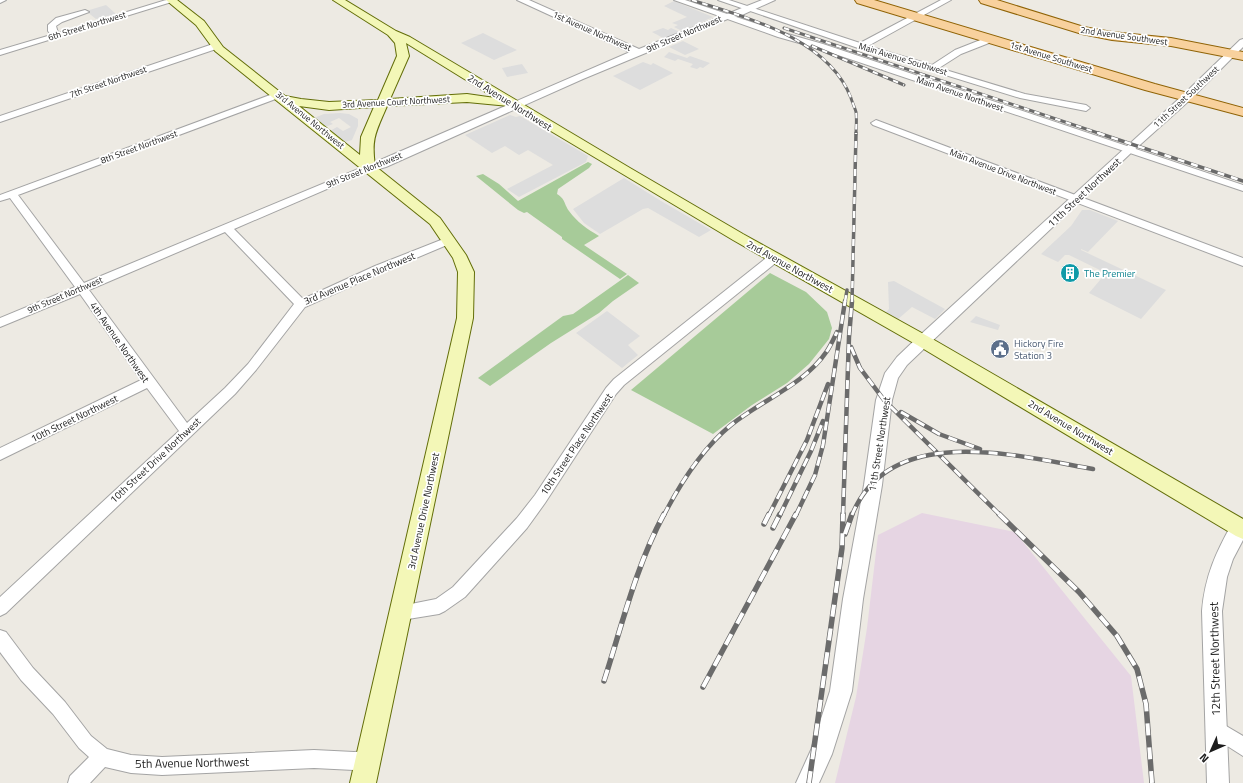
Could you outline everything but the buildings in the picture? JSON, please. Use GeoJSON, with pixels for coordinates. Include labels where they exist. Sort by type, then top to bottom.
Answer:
{"type":"FeatureCollection","features":[{"type":"Feature","properties":{"kind":"main road","name":"3rd Avenue Northwest"},"geometry":{"type":"LineString","coordinates":[[172,0],[200,23],[216,46],[435,221],[450,240]]}},
{"type":"Feature","properties":{"kind":"main road","name":"2nd Avenue Northwest"},"geometry":{"type":"LineString","coordinates":[[338,0],[774,258],[923,341],[1242,527]]}},
{"type":"Feature","properties":{"kind":"main road","name":"1st Avenue Southwest"},"geometry":{"type":"LineString","coordinates":[[861,0],[1187,97],[1243,112]]}},
{"type":"Feature","properties":{"kind":"main road","name":"2nd Avenue Southwest"},"geometry":{"type":"LineString","coordinates":[[985,0],[1082,30],[1112,36],[1171,42],[1237,55]]}},
{"type":"Feature","properties":{"kind":"main road"},"geometry":{"type":"LineString","coordinates":[[368,168],[366,144],[402,56],[400,43],[392,33]]}},
{"type":"Feature","properties":{"kind":"main road","name":"3rd Avenue Court Northwest"},"geometry":{"type":"LineString","coordinates":[[278,95],[295,102],[314,105],[467,98],[515,105]]}},
{"type":"Feature","properties":{"kind":"main road","name":"3rd Avenue Drive Northwest"},"geometry":{"type":"LineString","coordinates":[[364,783],[465,318],[466,272],[461,258],[450,240]]}},
{"type":"Feature","properties":{"kind":"street","name":"6th Street Northwest"},"geometry":{"type":"LineString","coordinates":[[0,53],[172,0]]}},
{"type":"Feature","properties":{"kind":"street","name":"1st Avenue Northwest"},"geometry":{"type":"LineString","coordinates":[[522,0],[640,53]]}},
{"type":"Feature","properties":{"kind":"street","name":"Main Avenue Northwest"},"geometry":{"type":"LineString","coordinates":[[678,0],[777,34],[806,41],[1243,188]]}},
{"type":"Feature","properties":{"kind":"street","name":"Main Avenue Southwest"},"geometry":{"type":"LineString","coordinates":[[722,0],[861,46],[1024,96],[1086,108]]}},
{"type":"Feature","properties":{"kind":"street","name":"9th Street Northwest"},"geometry":{"type":"LineString","coordinates":[[0,323],[727,16],[750,9],[770,0]]}},
{"type":"Feature","properties":{"kind":"street"},"geometry":{"type":"LineString","coordinates":[[861,46],[947,0]]}},
{"type":"Feature","properties":{"kind":"street"},"geometry":{"type":"LineString","coordinates":[[56,36],[52,31],[52,25],[59,20],[85,12]]}},
{"type":"Feature","properties":{"kind":"street"},"geometry":{"type":"LineString","coordinates":[[609,39],[627,52],[623,60]]}},
{"type":"Feature","properties":{"kind":"street"},"geometry":{"type":"LineString","coordinates":[[933,68],[958,52],[991,39]]}},
{"type":"Feature","properties":{"kind":"street","name":"11th Street Southwest"},"geometry":{"type":"LineString","coordinates":[[1128,150],[1237,55],[1243,42]]}},
{"type":"Feature","properties":{"kind":"street","name":"7th Street Northwest"},"geometry":{"type":"LineString","coordinates":[[0,119],[216,46]]}},
{"type":"Feature","properties":{"kind":"street","name":"8th Street Northwest"},"geometry":{"type":"LineString","coordinates":[[0,198],[278,95]]}},
{"type":"Feature","properties":{"kind":"street","name":"Main Avenue Drive Northwest"},"geometry":{"type":"LineString","coordinates":[[876,123],[1243,262]]}},
{"type":"Feature","properties":{"kind":"street","name":"11th Street Northwest"},"geometry":{"type":"LineString","coordinates":[[807,783],[822,754],[841,691],[853,599],[873,485],[884,400],[891,377],[899,364],[923,341],[1128,150]]}},
{"type":"Feature","properties":{"kind":"street","name":"4th Avenue Northwest"},"geometry":{"type":"LineString","coordinates":[[12,194],[186,432]]}},
{"type":"Feature","properties":{"kind":"street","name":"3rd Avenue Place Northwest"},"geometry":{"type":"LineString","coordinates":[[226,227],[301,304],[379,269],[450,240]]}},
{"type":"Feature","properties":{"kind":"street","name":"10th Street Place Northwest"},"geometry":{"type":"LineString","coordinates":[[402,612],[439,606],[459,592],[522,523],[611,391],[620,382],[774,258]]}},
{"type":"Feature","properties":{"kind":"street","name":"10th Street Drive Northwest"},"geometry":{"type":"LineString","coordinates":[[0,608],[186,432],[252,367],[301,304]]}},
{"type":"Feature","properties":{"kind":"street","name":"10th Street Northwest"},"geometry":{"type":"LineString","coordinates":[[0,454],[148,382]]}},
{"type":"Feature","properties":{"kind":"street","name":"12th Street Northwest"},"geometry":{"type":"LineString","coordinates":[[1218,783],[1212,611],[1213,591],[1219,568],[1242,527]]}},
{"type":"Feature","properties":{"kind":"street","name":"5th Avenue Northwest"},"geometry":{"type":"LineString","coordinates":[[0,638],[26,674],[58,708],[85,742],[102,757],[131,764],[162,766],[314,759],[354,761],[368,760]]}},
{"type":"Feature","properties":{"kind":"street"},"geometry":{"type":"LineString","coordinates":[[1216,729],[1243,747]]}},
{"type":"Feature","properties":{"kind":"street"},"geometry":{"type":"LineString","coordinates":[[77,783],[102,757]]}},
{"type":"Feature","properties":{"kind":"shaded area"},"geometry":{"type":"Polygon","coordinates":[[[674,1],[713,17],[682,31],[674,27],[678,25],[672,23],[687,17],[664,6],[674,1]]]}},
{"type":"Feature","properties":{"kind":"shaded area"},"geometry":{"type":"Polygon","coordinates":[[[106,5],[116,14],[96,19],[86,11],[106,5]]]}},
{"type":"Feature","properties":{"kind":"shaded area"},"geometry":{"type":"Polygon","coordinates":[[[663,28],[668,30],[671,28],[680,32],[665,39],[652,32],[663,28]]]}},
{"type":"Feature","properties":{"kind":"shaded area"},"geometry":{"type":"Polygon","coordinates":[[[483,33],[517,50],[494,60],[461,43],[483,33]]]}},
{"type":"Feature","properties":{"kind":"shaded area"},"geometry":{"type":"Polygon","coordinates":[[[683,41],[699,49],[685,55],[669,47],[683,41]]]}},
{"type":"Feature","properties":{"kind":"shaded area"},"geometry":{"type":"Polygon","coordinates":[[[669,52],[687,58],[690,56],[710,63],[703,68],[700,67],[697,69],[690,67],[693,64],[678,59],[675,61],[664,57],[669,52]]]}},
{"type":"Feature","properties":{"kind":"shaded area"},"geometry":{"type":"Polygon","coordinates":[[[643,62],[651,65],[653,63],[673,73],[640,90],[613,76],[643,62]]]}},
{"type":"Feature","properties":{"kind":"shaded area"},"geometry":{"type":"Polygon","coordinates":[[[522,64],[528,73],[507,77],[502,68],[522,64]]]}},
{"type":"Feature","properties":{"kind":"shaded area"},"geometry":{"type":"Polygon","coordinates":[[[324,114],[349,114],[358,119],[358,126],[352,140],[345,142],[330,131],[337,127],[343,131],[351,127],[339,118],[330,122],[333,124],[325,127],[314,118],[324,114]]]}},
{"type":"Feature","properties":{"kind":"shaded area"},"geometry":{"type":"Polygon","coordinates":[[[510,115],[516,117],[520,116],[588,156],[586,162],[519,197],[507,189],[553,165],[528,150],[519,155],[505,146],[492,153],[465,135],[510,115]]]}},
{"type":"Feature","properties":{"kind":"shaded area"},"geometry":{"type":"Polygon","coordinates":[[[624,178],[711,230],[699,237],[648,208],[643,209],[600,234],[584,223],[573,209],[624,178]]]}},
{"type":"Feature","properties":{"kind":"shaded area"},"geometry":{"type":"Polygon","coordinates":[[[1082,210],[1090,210],[1118,221],[1088,252],[1081,250],[1166,290],[1141,319],[1089,293],[1106,273],[1069,255],[1065,255],[1058,262],[1041,254],[1071,226],[1082,210]]]}},
{"type":"Feature","properties":{"kind":"shaded area"},"geometry":{"type":"Polygon","coordinates":[[[894,281],[945,309],[935,319],[912,307],[897,320],[885,313],[889,309],[888,282],[894,281]]]}},
{"type":"Feature","properties":{"kind":"shaded area"},"geometry":{"type":"Polygon","coordinates":[[[607,311],[640,336],[628,345],[638,355],[622,368],[576,333],[607,311]]]}},
{"type":"Feature","properties":{"kind":"shaded area"},"geometry":{"type":"Polygon","coordinates":[[[976,316],[1000,325],[998,330],[970,322],[976,316]]]}},
{"type":"Feature","properties":{"kind":"shaded area"},"geometry":{"type":"Polygon","coordinates":[[[922,513],[1015,532],[1131,676],[1144,783],[835,783],[856,697],[867,628],[878,535],[922,513]]]}},
{"type":"Feature","properties":{"kind":"green space"},"geometry":{"type":"Polygon","coordinates":[[[588,162],[592,164],[589,168],[558,189],[557,194],[563,200],[575,219],[599,236],[584,245],[627,274],[620,279],[562,239],[562,237],[527,212],[524,213],[518,210],[476,176],[483,174],[499,184],[518,201],[588,162]]]}},
{"type":"Feature","properties":{"kind":"green space"},"geometry":{"type":"Polygon","coordinates":[[[770,273],[806,292],[827,312],[832,328],[829,339],[809,364],[787,383],[752,405],[713,434],[631,390],[770,273]]]}},
{"type":"Feature","properties":{"kind":"green space"},"geometry":{"type":"Polygon","coordinates":[[[628,275],[639,283],[599,313],[551,343],[490,386],[478,378],[563,316],[573,314],[628,275]]]}},
{"type":"Feature","properties":{"kind":"railway"},"geometry":{"type":"LineString","coordinates":[[692,0],[737,14],[784,33],[805,45],[824,60],[840,77],[851,98],[856,112],[856,133]]}},
{"type":"Feature","properties":{"kind":"railway"},"geometry":{"type":"LineString","coordinates":[[784,28],[1099,133]]}},
{"type":"Feature","properties":{"kind":"railway"},"geometry":{"type":"LineString","coordinates":[[812,46],[904,85]]}},
{"type":"Feature","properties":{"kind":"railway"},"geometry":{"type":"LineString","coordinates":[[852,302],[856,133]]}},
{"type":"Feature","properties":{"kind":"railway"},"geometry":{"type":"LineString","coordinates":[[1099,133],[1243,181]]}},
{"type":"Feature","properties":{"kind":"railway"},"geometry":{"type":"LineString","coordinates":[[845,302],[847,290]]}},
{"type":"Feature","properties":{"kind":"railway"},"geometry":{"type":"LineString","coordinates":[[796,515],[815,475],[823,445],[845,301]]}},
{"type":"Feature","properties":{"kind":"railway"},"geometry":{"type":"LineString","coordinates":[[843,515],[849,337],[852,301]]}},
{"type":"Feature","properties":{"kind":"railway"},"geometry":{"type":"LineString","coordinates":[[664,515],[685,478],[720,434],[743,416],[795,383],[807,373],[818,363],[827,351],[837,332]]}},
{"type":"Feature","properties":{"kind":"railway"},"geometry":{"type":"LineString","coordinates":[[851,347],[860,368],[884,400],[939,454]]}},
{"type":"Feature","properties":{"kind":"railway"},"geometry":{"type":"LineString","coordinates":[[769,515],[807,440],[828,384]]}},
{"type":"Feature","properties":{"kind":"railway"},"geometry":{"type":"LineString","coordinates":[[901,412],[939,434],[980,449]]}},
{"type":"Feature","properties":{"kind":"railway"},"geometry":{"type":"LineString","coordinates":[[780,515],[811,451],[823,421]]}},
{"type":"Feature","properties":{"kind":"railway"},"geometry":{"type":"LineString","coordinates":[[939,454],[959,452],[994,453],[1029,457],[1093,469]]}},
{"type":"Feature","properties":{"kind":"railway"},"geometry":{"type":"LineString","coordinates":[[852,515],[870,486],[895,466],[925,456],[939,454]]}},
{"type":"Feature","properties":{"kind":"railway"},"geometry":{"type":"LineString","coordinates":[[939,454],[1000,515]]}},
{"type":"Feature","properties":{"kind":"railway"},"geometry":{"type":"LineString","coordinates":[[604,681],[637,575],[664,514]]}},
{"type":"Feature","properties":{"kind":"railway"},"geometry":{"type":"LineString","coordinates":[[764,524],[769,514]]}},
{"type":"Feature","properties":{"kind":"railway"},"geometry":{"type":"LineString","coordinates":[[773,528],[780,514]]}},
{"type":"Feature","properties":{"kind":"railway"},"geometry":{"type":"LineString","coordinates":[[703,687],[796,514]]}},
{"type":"Feature","properties":{"kind":"railway"},"geometry":{"type":"LineString","coordinates":[[809,783],[842,548],[843,514]]}},
{"type":"Feature","properties":{"kind":"railway"},"geometry":{"type":"LineString","coordinates":[[845,534],[852,514]]}},
{"type":"Feature","properties":{"kind":"railway"},"geometry":{"type":"LineString","coordinates":[[999,514],[1079,592],[1117,636],[1137,669],[1146,704],[1152,783]]}},
{"type":"Feature","properties":{"kind":"place","name":"The Premier"},"geometry":{"type":"Point","coordinates":[1070,273]}},
{"type":"Feature","properties":{"kind":"place","name":"Hickory Fire Station 3"},"geometry":{"type":"Point","coordinates":[1000,349]}}]}
